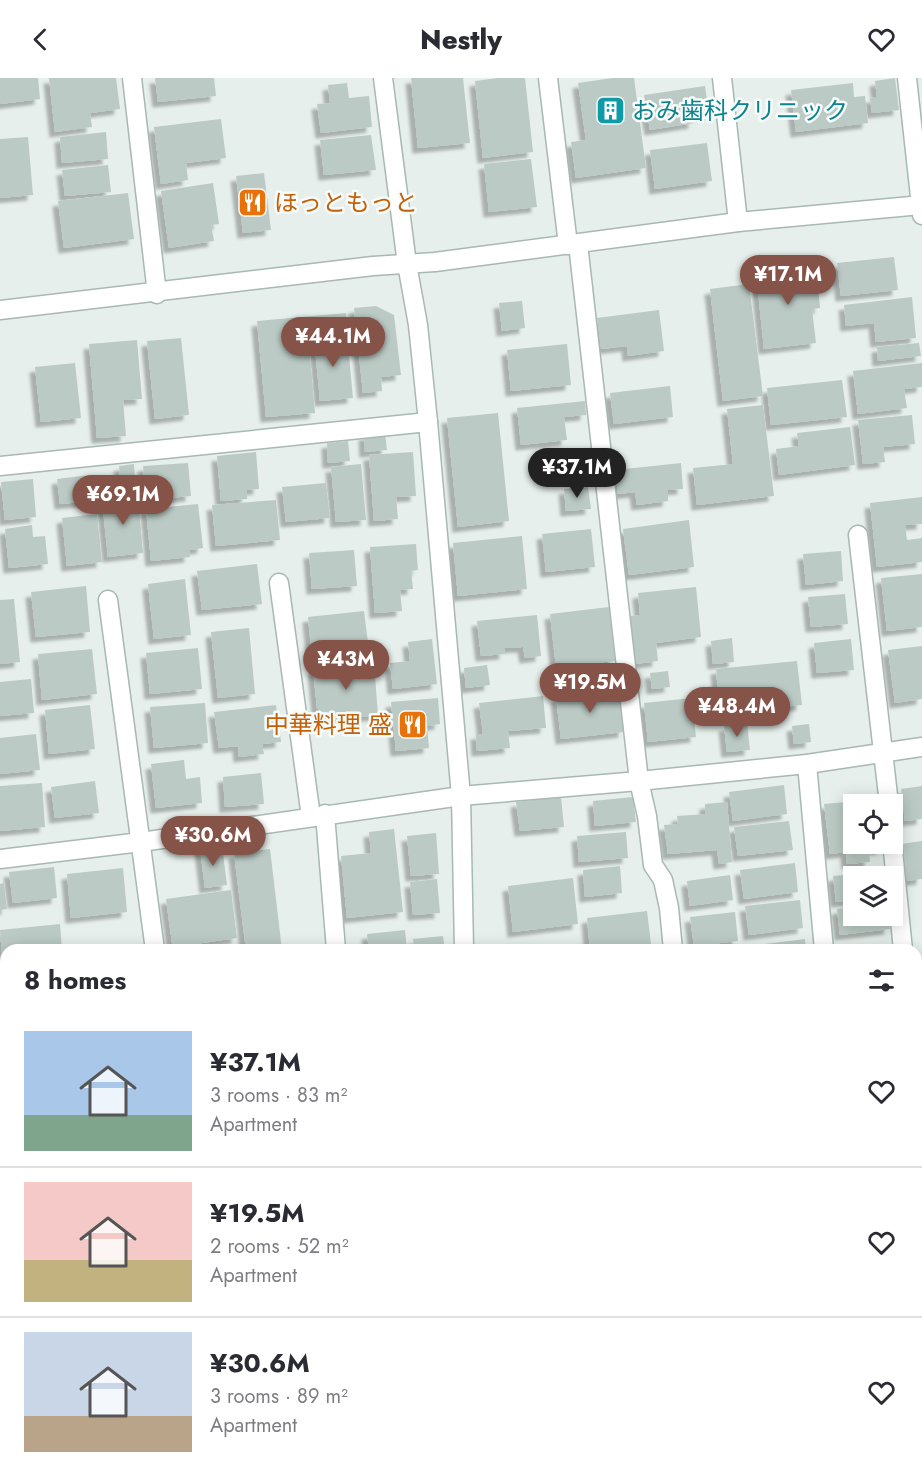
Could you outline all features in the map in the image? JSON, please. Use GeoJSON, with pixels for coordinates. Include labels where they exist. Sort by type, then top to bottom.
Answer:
{"type":"FeatureCollection","features":[{"type":"Feature","properties":{"kind":"street"},"geometry":{"type":"LineString","coordinates":[[132,78],[157,294]]}},
{"type":"Feature","properties":{"kind":"street"},"geometry":{"type":"LineString","coordinates":[[383,78],[407,264],[418,326],[428,422],[461,796],[464,944]]}},
{"type":"Feature","properties":{"kind":"street"},"geometry":{"type":"LineString","coordinates":[[548,78],[573,244],[639,782],[647,816],[653,865],[663,880],[669,908],[672,944]]}},
{"type":"Feature","properties":{"kind":"street"},"geometry":{"type":"LineString","coordinates":[[722,78],[738,222]]}},
{"type":"Feature","properties":{"kind":"street"},"geometry":{"type":"LineString","coordinates":[[0,310],[157,294],[738,222],[922,208],[907,78]]}},
{"type":"Feature","properties":{"kind":"street"},"geometry":{"type":"LineString","coordinates":[[0,466],[428,422]]}},
{"type":"Feature","properties":{"kind":"street"},"geometry":{"type":"LineString","coordinates":[[858,535],[888,794]]}},
{"type":"Feature","properties":{"kind":"street"},"geometry":{"type":"LineString","coordinates":[[279,583],[318,815],[335,944]]}},
{"type":"Feature","properties":{"kind":"street"},"geometry":{"type":"LineString","coordinates":[[108,600],[154,944]]}},
{"type":"Feature","properties":{"kind":"street"},"geometry":{"type":"LineString","coordinates":[[0,859],[141,842],[461,796],[639,782],[807,764],[922,747]]}},
{"type":"Feature","properties":{"kind":"street"},"geometry":{"type":"LineString","coordinates":[[807,764],[823,944]]}},
{"type":"Feature","properties":{"kind":"street"},"geometry":{"type":"LineString","coordinates":[[893,854],[902,944]]}},
{"type":"Feature","properties":{"kind":"building"},"geometry":{"type":"Polygon","coordinates":[[[0,78],[38,78],[40,99],[0,104],[0,78]]]}},
{"type":"Feature","properties":{"kind":"building"},"geometry":{"type":"Polygon","coordinates":[[[49,78],[116,78],[120,109],[90,113],[92,127],[55,132],[49,78]]]}},
{"type":"Feature","properties":{"kind":"building"},"geometry":{"type":"Polygon","coordinates":[[[155,78],[214,78],[216,96],[158,102],[155,78]]]}},
{"type":"Feature","properties":{"kind":"building"},"geometry":{"type":"Polygon","coordinates":[[[411,78],[463,78],[470,143],[418,148],[411,78]]]}},
{"type":"Feature","properties":{"kind":"building"},"geometry":{"type":"Polygon","coordinates":[[[525,78],[533,152],[483,158],[475,81],[525,78]]]}},
{"type":"Feature","properties":{"kind":"building","name":"おみ歯科クリニック"},"geometry":{"type":"Polygon","coordinates":[[[613,78],[634,78],[646,168],[576,178],[571,142],[586,140],[578,83],[613,78]]]}},
{"type":"Feature","properties":{"kind":"building"},"geometry":{"type":"Polygon","coordinates":[[[895,78],[899,110],[872,113],[870,98],[877,97],[875,81],[895,78]]]}},
{"type":"Feature","properties":{"kind":"building"},"geometry":{"type":"Polygon","coordinates":[[[347,83],[349,98],[369,96],[372,127],[321,133],[317,104],[330,103],[328,85],[347,83]]]}},
{"type":"Feature","properties":{"kind":"building"},"geometry":{"type":"Polygon","coordinates":[[[853,83],[854,97],[865,96],[868,123],[796,132],[791,90],[853,83]]]}},
{"type":"Feature","properties":{"kind":"building"},"geometry":{"type":"Polygon","coordinates":[[[705,86],[709,115],[693,117],[694,123],[650,130],[644,95],[705,86]]]}},
{"type":"Feature","properties":{"kind":"building"},"geometry":{"type":"Polygon","coordinates":[[[221,119],[226,158],[186,163],[188,180],[161,184],[154,127],[221,119]]]}},
{"type":"Feature","properties":{"kind":"building"},"geometry":{"type":"Polygon","coordinates":[[[106,132],[108,159],[62,163],[60,137],[106,132]]]}},
{"type":"Feature","properties":{"kind":"building"},"geometry":{"type":"Polygon","coordinates":[[[371,135],[376,170],[324,175],[320,140],[371,135]]]}},
{"type":"Feature","properties":{"kind":"building"},"geometry":{"type":"Polygon","coordinates":[[[28,137],[33,195],[0,198],[0,139],[28,137]]]}},
{"type":"Feature","properties":{"kind":"building"},"geometry":{"type":"Polygon","coordinates":[[[707,143],[712,181],[655,189],[650,150],[707,143]]]}},
{"type":"Feature","properties":{"kind":"building"},"geometry":{"type":"Polygon","coordinates":[[[531,159],[537,207],[489,212],[484,164],[531,159]]]}},
{"type":"Feature","properties":{"kind":"building"},"geometry":{"type":"Polygon","coordinates":[[[108,165],[111,192],[65,196],[62,170],[108,165]]]}},
{"type":"Feature","properties":{"kind":"building","name":"ほっともっと"},"geometry":{"type":"Polygon","coordinates":[[[264,173],[271,230],[243,233],[236,176],[264,173]]]}},
{"type":"Feature","properties":{"kind":"building"},"geometry":{"type":"Polygon","coordinates":[[[213,183],[219,224],[211,225],[214,241],[169,248],[161,191],[213,183]]]}},
{"type":"Feature","properties":{"kind":"building"},"geometry":{"type":"Polygon","coordinates":[[[128,193],[134,239],[64,248],[58,201],[128,193]]]}},
{"type":"Feature","properties":{"kind":"building"},"geometry":{"type":"Polygon","coordinates":[[[894,257],[898,290],[841,296],[837,263],[894,257]]]}},
{"type":"Feature","properties":{"kind":"building"},"geometry":{"type":"Polygon","coordinates":[[[816,265],[820,308],[812,309],[816,343],[764,349],[756,272],[816,265]]]}},
{"type":"Feature","properties":{"kind":"building"},"geometry":{"type":"Polygon","coordinates":[[[749,284],[763,396],[723,401],[710,289],[749,284]]]}},
{"type":"Feature","properties":{"kind":"building"},"geometry":{"type":"Polygon","coordinates":[[[912,297],[916,338],[876,342],[874,323],[846,326],[844,305],[912,297]]]}},
{"type":"Feature","properties":{"kind":"building"},"geometry":{"type":"Polygon","coordinates":[[[522,301],[525,328],[502,331],[499,303],[522,301]]]}},
{"type":"Feature","properties":{"kind":"building"},"geometry":{"type":"Polygon","coordinates":[[[376,306],[394,315],[401,375],[381,377],[382,391],[363,393],[354,308],[376,306]]]}},
{"type":"Feature","properties":{"kind":"building"},"geometry":{"type":"Polygon","coordinates":[[[659,310],[664,351],[628,356],[627,346],[601,349],[597,318],[659,310]]]}},
{"type":"Feature","properties":{"kind":"building"},"geometry":{"type":"Polygon","coordinates":[[[346,313],[348,329],[308,333],[315,413],[266,417],[257,321],[346,313]]]}},
{"type":"Feature","properties":{"kind":"building"},"geometry":{"type":"Polygon","coordinates":[[[347,335],[353,398],[320,401],[314,337],[347,335]]]}},
{"type":"Feature","properties":{"kind":"building"},"geometry":{"type":"Polygon","coordinates":[[[181,338],[189,415],[155,419],[147,341],[181,338]]]}},
{"type":"Feature","properties":{"kind":"building"},"geometry":{"type":"Polygon","coordinates":[[[137,340],[142,399],[123,400],[126,436],[97,438],[89,344],[137,340]]]}},
{"type":"Feature","properties":{"kind":"building"},"geometry":{"type":"Polygon","coordinates":[[[919,343],[921,356],[878,361],[877,347],[919,343]]]}},
{"type":"Feature","properties":{"kind":"building"},"geometry":{"type":"Polygon","coordinates":[[[567,344],[571,385],[511,391],[507,350],[567,344]]]}},
{"type":"Feature","properties":{"kind":"building"},"geometry":{"type":"Polygon","coordinates":[[[75,363],[81,418],[41,422],[35,367],[75,363]]]}},
{"type":"Feature","properties":{"kind":"building"},"geometry":{"type":"Polygon","coordinates":[[[922,363],[922,387],[904,389],[907,408],[858,414],[853,371],[922,363]]]}},
{"type":"Feature","properties":{"kind":"building"},"geometry":{"type":"Polygon","coordinates":[[[842,380],[847,417],[771,425],[767,388],[842,380]]]}},
{"type":"Feature","properties":{"kind":"building"},"geometry":{"type":"Polygon","coordinates":[[[670,386],[673,417],[614,424],[610,393],[670,386]]]}},
{"type":"Feature","properties":{"kind":"building"},"geometry":{"type":"Polygon","coordinates":[[[585,401],[586,415],[564,417],[567,440],[521,445],[517,408],[585,401]]]}},
{"type":"Feature","properties":{"kind":"building"},"geometry":{"type":"Polygon","coordinates":[[[763,405],[774,496],[697,505],[693,468],[733,464],[727,409],[763,405]]]}},
{"type":"Feature","properties":{"kind":"building"},"geometry":{"type":"Polygon","coordinates":[[[498,413],[509,521],[458,527],[447,418],[498,413]]]}},
{"type":"Feature","properties":{"kind":"building"},"geometry":{"type":"Polygon","coordinates":[[[912,415],[915,444],[883,447],[885,462],[863,464],[858,420],[912,415]]]}},
{"type":"Feature","properties":{"kind":"building"},"geometry":{"type":"Polygon","coordinates":[[[850,427],[855,465],[779,475],[776,449],[799,446],[797,433],[850,427]]]}},
{"type":"Feature","properties":{"kind":"building"},"geometry":{"type":"Polygon","coordinates":[[[385,433],[387,450],[365,452],[364,435],[385,433]]]}},
{"type":"Feature","properties":{"kind":"building"},"geometry":{"type":"Polygon","coordinates":[[[348,441],[350,461],[328,463],[327,443],[348,441]]]}},
{"type":"Feature","properties":{"kind":"building"},"geometry":{"type":"Polygon","coordinates":[[[256,452],[259,489],[247,490],[247,499],[221,501],[217,456],[256,452]]]}},
{"type":"Feature","properties":{"kind":"building"},"geometry":{"type":"Polygon","coordinates":[[[413,452],[416,496],[396,497],[398,519],[374,521],[369,455],[413,452]]]}},
{"type":"Feature","properties":{"kind":"building"},"geometry":{"type":"Polygon","coordinates":[[[188,463],[191,496],[146,500],[143,466],[188,463]]]}},
{"type":"Feature","properties":{"kind":"building"},"geometry":{"type":"Polygon","coordinates":[[[681,463],[683,489],[668,490],[668,501],[637,505],[635,492],[618,494],[615,470],[681,463]]]}},
{"type":"Feature","properties":{"kind":"building"},"geometry":{"type":"Polygon","coordinates":[[[134,464],[136,490],[121,492],[119,466],[134,464]]]}},
{"type":"Feature","properties":{"kind":"building"},"geometry":{"type":"Polygon","coordinates":[[[361,464],[366,520],[336,522],[331,467],[361,464]]]}},
{"type":"Feature","properties":{"kind":"building"},"geometry":{"type":"Polygon","coordinates":[[[90,475],[93,501],[60,504],[57,479],[90,475]]]}},
{"type":"Feature","properties":{"kind":"building"},"geometry":{"type":"Polygon","coordinates":[[[33,479],[36,517],[5,520],[1,482],[33,479]]]}},
{"type":"Feature","properties":{"kind":"building"},"geometry":{"type":"Polygon","coordinates":[[[326,483],[330,518],[286,522],[282,487],[326,483]]]}},
{"type":"Feature","properties":{"kind":"building"},"geometry":{"type":"Polygon","coordinates":[[[588,487],[591,509],[566,511],[564,489],[588,487]]]}},
{"type":"Feature","properties":{"kind":"building"},"geometry":{"type":"Polygon","coordinates":[[[138,496],[143,553],[108,557],[102,500],[138,496]]]}},
{"type":"Feature","properties":{"kind":"building"},"geometry":{"type":"Polygon","coordinates":[[[922,497],[922,524],[905,525],[907,540],[922,538],[922,562],[877,567],[870,503],[922,497]]]}},
{"type":"Feature","properties":{"kind":"building"},"geometry":{"type":"Polygon","coordinates":[[[276,500],[280,540],[216,546],[212,505],[276,500]]]}},
{"type":"Feature","properties":{"kind":"building"},"geometry":{"type":"Polygon","coordinates":[[[198,504],[203,548],[189,550],[190,557],[151,561],[146,509],[198,504]]]}},
{"type":"Feature","properties":{"kind":"building"},"geometry":{"type":"Polygon","coordinates":[[[97,514],[102,562],[67,566],[62,518],[97,514]]]}},
{"type":"Feature","properties":{"kind":"building"},"geometry":{"type":"Polygon","coordinates":[[[689,520],[694,567],[629,575],[623,529],[689,520]]]}},
{"type":"Feature","properties":{"kind":"building"},"geometry":{"type":"Polygon","coordinates":[[[32,525],[33,537],[45,536],[48,564],[9,568],[5,529],[32,525]]]}},
{"type":"Feature","properties":{"kind":"building"},"geometry":{"type":"Polygon","coordinates":[[[591,529],[595,567],[546,572],[542,534],[591,529]]]}},
{"type":"Feature","properties":{"kind":"building"},"geometry":{"type":"Polygon","coordinates":[[[522,536],[527,589],[458,596],[453,543],[522,536]]]}},
{"type":"Feature","properties":{"kind":"building"},"geometry":{"type":"Polygon","coordinates":[[[416,544],[418,570],[411,571],[413,589],[400,590],[402,611],[375,613],[370,547],[416,544]]]}},
{"type":"Feature","properties":{"kind":"building"},"geometry":{"type":"Polygon","coordinates":[[[354,550],[357,586],[312,589],[309,553],[354,550]]]}},
{"type":"Feature","properties":{"kind":"building"},"geometry":{"type":"Polygon","coordinates":[[[841,551],[843,581],[806,585],[803,554],[841,551]]]}},
{"type":"Feature","properties":{"kind":"building"},"geometry":{"type":"Polygon","coordinates":[[[257,564],[262,604],[202,610],[197,571],[257,564]]]}},
{"type":"Feature","properties":{"kind":"building"},"geometry":{"type":"Polygon","coordinates":[[[922,574],[922,627],[887,631],[881,578],[922,574]]]}},
{"type":"Feature","properties":{"kind":"building"},"geometry":{"type":"Polygon","coordinates":[[[185,579],[191,635],[154,639],[148,584],[185,579]]]}},
{"type":"Feature","properties":{"kind":"building"},"geometry":{"type":"Polygon","coordinates":[[[86,586],[90,632],[36,637],[31,592],[86,586]]]}},
{"type":"Feature","properties":{"kind":"building"},"geometry":{"type":"Polygon","coordinates":[[[696,587],[701,637],[656,643],[658,661],[635,664],[629,616],[640,615],[638,593],[696,587]]]}},
{"type":"Feature","properties":{"kind":"building"},"geometry":{"type":"Polygon","coordinates":[[[845,594],[848,624],[811,627],[808,597],[845,594]]]}},
{"type":"Feature","properties":{"kind":"building"},"geometry":{"type":"Polygon","coordinates":[[[14,599],[20,662],[0,664],[0,600],[14,599]]]}},
{"type":"Feature","properties":{"kind":"building"},"geometry":{"type":"Polygon","coordinates":[[[609,607],[615,661],[556,667],[550,614],[609,607]]]}},
{"type":"Feature","properties":{"kind":"building"},"geometry":{"type":"Polygon","coordinates":[[[364,611],[369,651],[312,656],[308,617],[364,611]]]}},
{"type":"Feature","properties":{"kind":"building"},"geometry":{"type":"Polygon","coordinates":[[[537,615],[541,656],[525,658],[523,647],[504,648],[505,654],[481,656],[477,621],[537,615]]]}},
{"type":"Feature","properties":{"kind":"building"},"geometry":{"type":"Polygon","coordinates":[[[249,628],[255,694],[218,698],[211,632],[249,628]]]}},
{"type":"Feature","properties":{"kind":"building"},"geometry":{"type":"Polygon","coordinates":[[[732,638],[734,662],[713,664],[711,641],[732,638]]]}},
{"type":"Feature","properties":{"kind":"building"},"geometry":{"type":"Polygon","coordinates":[[[432,639],[437,684],[393,689],[390,663],[410,661],[408,642],[432,639]]]}},
{"type":"Feature","properties":{"kind":"building"},"geometry":{"type":"Polygon","coordinates":[[[851,639],[854,670],[817,673],[814,643],[851,639]]]}},
{"type":"Feature","properties":{"kind":"building"},"geometry":{"type":"Polygon","coordinates":[[[922,646],[922,699],[895,703],[888,650],[922,646]]]}},
{"type":"Feature","properties":{"kind":"building"},"geometry":{"type":"Polygon","coordinates":[[[198,648],[202,689],[150,694],[146,653],[198,648]]]}},
{"type":"Feature","properties":{"kind":"building"},"geometry":{"type":"Polygon","coordinates":[[[92,649],[97,694],[42,700],[38,654],[92,649]]]}},
{"type":"Feature","properties":{"kind":"building"},"geometry":{"type":"Polygon","coordinates":[[[797,661],[802,705],[720,713],[716,669],[797,661]]]}},
{"type":"Feature","properties":{"kind":"building"},"geometry":{"type":"Polygon","coordinates":[[[374,663],[378,715],[330,720],[317,708],[313,669],[374,663]]]}},
{"type":"Feature","properties":{"kind":"building"},"geometry":{"type":"Polygon","coordinates":[[[487,665],[490,685],[466,688],[464,668],[487,665]]]}},
{"type":"Feature","properties":{"kind":"building"},"geometry":{"type":"Polygon","coordinates":[[[668,671],[670,687],[652,689],[650,673],[668,671]]]}},
{"type":"Feature","properties":{"kind":"building"},"geometry":{"type":"Polygon","coordinates":[[[31,679],[34,713],[0,716],[0,682],[31,679]]]}},
{"type":"Feature","properties":{"kind":"building"},"geometry":{"type":"Polygon","coordinates":[[[619,689],[624,732],[561,739],[556,697],[619,689]]]}},
{"type":"Feature","properties":{"kind":"building"},"geometry":{"type":"Polygon","coordinates":[[[543,696],[546,728],[508,731],[510,748],[477,751],[476,734],[483,734],[479,703],[543,696]]]}},
{"type":"Feature","properties":{"kind":"building","name":"中華料理 盛"},"geometry":{"type":"Polygon","coordinates":[[[438,698],[440,724],[427,726],[429,748],[396,751],[391,702],[438,698]]]}},
{"type":"Feature","properties":{"kind":"building"},"geometry":{"type":"Polygon","coordinates":[[[692,698],[696,737],[648,742],[644,703],[692,698]]]}},
{"type":"Feature","properties":{"kind":"building"},"geometry":{"type":"Polygon","coordinates":[[[205,703],[208,743],[154,748],[150,707],[205,703]]]}},
{"type":"Feature","properties":{"kind":"building"},"geometry":{"type":"Polygon","coordinates":[[[90,705],[95,749],[49,754],[45,710],[90,705]]]}},
{"type":"Feature","properties":{"kind":"building"},"geometry":{"type":"Polygon","coordinates":[[[276,705],[281,742],[262,744],[264,754],[239,757],[238,746],[219,748],[214,712],[276,705]]]}},
{"type":"Feature","properties":{"kind":"building"},"geometry":{"type":"Polygon","coordinates":[[[747,723],[750,750],[727,752],[724,726],[747,723]]]}},
{"type":"Feature","properties":{"kind":"building"},"geometry":{"type":"Polygon","coordinates":[[[809,724],[811,742],[794,744],[792,726],[809,724]]]}},
{"type":"Feature","properties":{"kind":"building"},"geometry":{"type":"Polygon","coordinates":[[[36,734],[40,770],[0,774],[0,738],[36,734]]]}},
{"type":"Feature","properties":{"kind":"building"},"geometry":{"type":"Polygon","coordinates":[[[184,760],[186,779],[200,777],[202,803],[156,808],[151,764],[184,760]]]}},
{"type":"Feature","properties":{"kind":"building"},"geometry":{"type":"Polygon","coordinates":[[[261,773],[264,804],[225,807],[223,777],[261,773]]]}},
{"type":"Feature","properties":{"kind":"building"},"geometry":{"type":"Polygon","coordinates":[[[95,781],[99,813],[55,818],[51,787],[95,781]]]}},
{"type":"Feature","properties":{"kind":"building"},"geometry":{"type":"Polygon","coordinates":[[[42,783],[45,827],[0,831],[0,786],[42,783]]]}},
{"type":"Feature","properties":{"kind":"building"},"geometry":{"type":"Polygon","coordinates":[[[784,785],[787,814],[733,821],[729,792],[784,785]]]}},
{"type":"Feature","properties":{"kind":"building"},"geometry":{"type":"Polygon","coordinates":[[[922,786],[922,819],[905,821],[901,789],[922,786]]]}},
{"type":"Feature","properties":{"kind":"building"},"geometry":{"type":"Polygon","coordinates":[[[561,797],[564,827],[520,831],[516,802],[561,797]]]}},
{"type":"Feature","properties":{"kind":"building"},"geometry":{"type":"Polygon","coordinates":[[[633,797],[636,822],[595,826],[593,801],[633,797]]]}},
{"type":"Feature","properties":{"kind":"building"},"geometry":{"type":"Polygon","coordinates":[[[727,802],[732,862],[719,864],[717,850],[668,854],[664,825],[678,824],[677,816],[705,814],[705,804],[727,802]]]}},
{"type":"Feature","properties":{"kind":"building"},"geometry":{"type":"Polygon","coordinates":[[[843,802],[843,852],[830,854],[824,804],[843,802]]]}},
{"type":"Feature","properties":{"kind":"building"},"geometry":{"type":"Polygon","coordinates":[[[789,821],[793,850],[738,856],[734,827],[789,821]]]}},
{"type":"Feature","properties":{"kind":"building"},"geometry":{"type":"Polygon","coordinates":[[[394,829],[403,912],[347,918],[341,856],[371,853],[369,832],[394,829]]]}},
{"type":"Feature","properties":{"kind":"building"},"geometry":{"type":"Polygon","coordinates":[[[626,832],[628,858],[579,862],[577,836],[626,832]]]}},
{"type":"Feature","properties":{"kind":"building"},"geometry":{"type":"Polygon","coordinates":[[[436,833],[439,874],[411,876],[407,836],[436,833]]]}},
{"type":"Feature","properties":{"kind":"building"},"geometry":{"type":"Polygon","coordinates":[[[922,841],[922,879],[906,881],[903,844],[922,841]]]}},
{"type":"Feature","properties":{"kind":"building"},"geometry":{"type":"Polygon","coordinates":[[[222,846],[227,885],[205,888],[200,848],[222,846]]]}},
{"type":"Feature","properties":{"kind":"building"},"geometry":{"type":"Polygon","coordinates":[[[270,849],[281,944],[245,944],[234,853],[270,849]]]}},
{"type":"Feature","properties":{"kind":"building"},"geometry":{"type":"Polygon","coordinates":[[[846,854],[869,854],[870,862],[847,864],[846,854]]]}},
{"type":"Feature","properties":{"kind":"building"},"geometry":{"type":"Polygon","coordinates":[[[795,863],[798,892],[744,899],[740,870],[795,863]]]}},
{"type":"Feature","properties":{"kind":"building"},"geometry":{"type":"Polygon","coordinates":[[[620,866],[622,893],[585,897],[583,870],[620,866]]]}},
{"type":"Feature","properties":{"kind":"building"},"geometry":{"type":"Polygon","coordinates":[[[54,867],[57,898],[13,903],[9,872],[54,867]]]}},
{"type":"Feature","properties":{"kind":"building"},"geometry":{"type":"Polygon","coordinates":[[[123,868],[127,912],[71,918],[67,874],[123,868]]]}},
{"type":"Feature","properties":{"kind":"building"},"geometry":{"type":"Polygon","coordinates":[[[730,875],[733,900],[690,906],[687,881],[730,875]]]}},
{"type":"Feature","properties":{"kind":"building"},"geometry":{"type":"Polygon","coordinates":[[[843,875],[843,901],[836,902],[833,876],[843,875]]]}},
{"type":"Feature","properties":{"kind":"building"},"geometry":{"type":"Polygon","coordinates":[[[573,878],[578,924],[513,932],[508,886],[573,878]]]}},
{"type":"Feature","properties":{"kind":"building"},"geometry":{"type":"Polygon","coordinates":[[[437,879],[440,913],[413,915],[410,882],[437,879]]]}},
{"type":"Feature","properties":{"kind":"building"},"geometry":{"type":"Polygon","coordinates":[[[4,883],[7,909],[0,910],[0,884],[4,883]]]}},
{"type":"Feature","properties":{"kind":"building"},"geometry":{"type":"Polygon","coordinates":[[[231,890],[237,938],[202,944],[172,944],[166,899],[231,890]]]}},
{"type":"Feature","properties":{"kind":"building"},"geometry":{"type":"Polygon","coordinates":[[[800,900],[803,928],[749,935],[745,906],[800,900]]]}},
{"type":"Feature","properties":{"kind":"building"},"geometry":{"type":"Polygon","coordinates":[[[843,908],[843,926],[890,926],[890,929],[840,935],[837,909],[843,908]]]}},
{"type":"Feature","properties":{"kind":"building"},"geometry":{"type":"Polygon","coordinates":[[[647,911],[651,944],[589,944],[587,918],[647,911]]]}},
{"type":"Feature","properties":{"kind":"building"},"geometry":{"type":"Polygon","coordinates":[[[735,912],[738,941],[694,944],[690,917],[735,912]]]}},
{"type":"Feature","properties":{"kind":"building"},"geometry":{"type":"Polygon","coordinates":[[[60,924],[62,944],[1,944],[0,930],[60,924]]]}},
{"type":"Feature","properties":{"kind":"building"},"geometry":{"type":"Polygon","coordinates":[[[405,930],[406,944],[368,944],[367,934],[405,930]]]}},
{"type":"Feature","properties":{"kind":"building"},"geometry":{"type":"Polygon","coordinates":[[[443,936],[444,944],[413,944],[413,939],[443,936]]]}},
{"type":"Feature","properties":{"kind":"building"},"geometry":{"type":"Polygon","coordinates":[[[805,939],[805,944],[766,944],[805,939]]]}},
{"type":"Feature","properties":{"kind":"place","name":"おみ歯科クリニック"},"geometry":{"type":"Point","coordinates":[611,111]}},
{"type":"Feature","properties":{"kind":"place","name":"ほっともっと"},"geometry":{"type":"Point","coordinates":[253,203]}},
{"type":"Feature","properties":{"kind":"place","name":"中華料理 盛"},"geometry":{"type":"Point","coordinates":[413,725]}}]}
